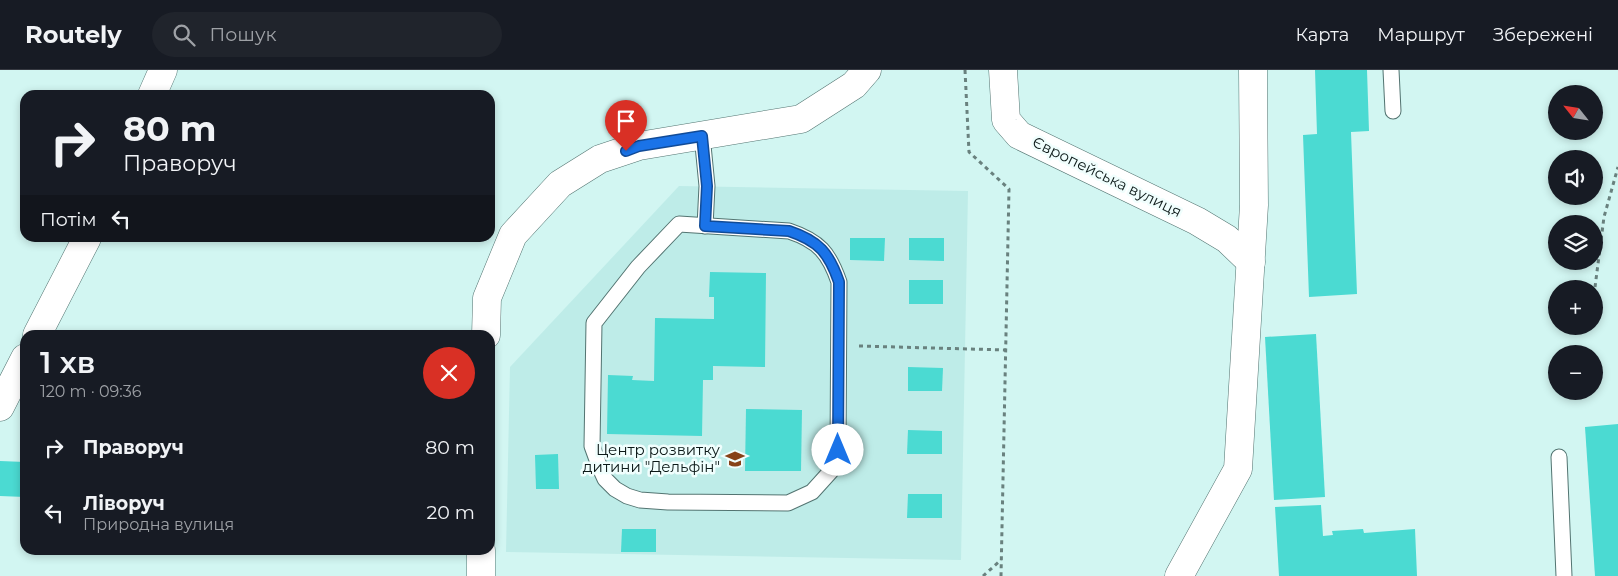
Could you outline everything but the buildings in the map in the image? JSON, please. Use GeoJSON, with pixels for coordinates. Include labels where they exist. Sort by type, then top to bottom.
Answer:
{"type":"FeatureCollection","features":[{"type":"Feature","properties":{"kind":"street"},"geometry":{"type":"LineString","coordinates":[[154,90],[163,70]]}},
{"type":"Feature","properties":{"kind":"street"},"geometry":{"type":"LineString","coordinates":[[486,330],[487,298],[513,235],[560,184],[600,159],[639,146],[801,119],[854,85],[867,70]]}},
{"type":"Feature","properties":{"kind":"street","name":"Європейська вулиця"},"geometry":{"type":"LineString","coordinates":[[1003,70],[1006,120],[1018,134],[1197,221],[1227,238],[1250,262]]}},
{"type":"Feature","properties":{"kind":"street"},"geometry":{"type":"LineString","coordinates":[[1179,576],[1238,469],[1254,206],[1253,70]]}},
{"type":"Feature","properties":{"kind":"street"},"geometry":{"type":"LineString","coordinates":[[40,330],[85,242]]}},
{"type":"Feature","properties":{"kind":"street"},"geometry":{"type":"LineString","coordinates":[[0,406],[20,368]]}},
{"type":"Feature","properties":{"kind":"street"},"geometry":{"type":"LineString","coordinates":[[481,555],[481,576]]}},
{"type":"Feature","properties":{"kind":"lane"},"geometry":{"type":"LineString","coordinates":[[1390,70],[1393,111]]}},
{"type":"Feature","properties":{"kind":"lane"},"geometry":{"type":"LineString","coordinates":[[702,136],[707,186],[705,226]]}},
{"type":"Feature","properties":{"kind":"lane"},"geometry":{"type":"LineString","coordinates":[[679,224],[789,231],[807,238],[824,252],[832,264],[839,282],[839,346],[838,450],[831,471],[812,492],[788,503],[640,500],[627,496],[616,488],[606,479],[600,468],[592,446],[594,323],[638,267],[679,224]]}},
{"type":"Feature","properties":{"kind":"lane"},"geometry":{"type":"LineString","coordinates":[[1559,457],[1564,576]]}},
{"type":"Feature","properties":{"kind":"path"},"geometry":{"type":"LineString","coordinates":[[965,70],[969,152],[1009,189],[1001,576]]}},
{"type":"Feature","properties":{"kind":"path"},"geometry":{"type":"LineString","coordinates":[[1596,280],[1604,216],[1618,167]]}},
{"type":"Feature","properties":{"kind":"path"},"geometry":{"type":"LineString","coordinates":[[839,346],[1006,350]]}},
{"type":"Feature","properties":{"kind":"path"},"geometry":{"type":"LineString","coordinates":[[983,576],[1001,560]]}},
{"type":"Feature","properties":{"kind":"shaded area","name":"Центр розвитку дитини \"Дельфін\""},"geometry":{"type":"Polygon","coordinates":[[[679,186],[968,191],[961,560],[506,552],[510,367],[679,186]]]}},
{"type":"Feature","properties":{"kind":"place","name":"Центр розвитку дитини \"Дельфін\""},"geometry":{"type":"Point","coordinates":[735,459]}},
{"type":"Feature","properties":{"kind":"route"},"geometry":{"type":"LineString","coordinates":[[626,151],[639,146],[702,136],[707,186],[705,226],[789,231],[802,235],[812,241],[824,252],[832,264],[839,282],[838,450]]}}]}
